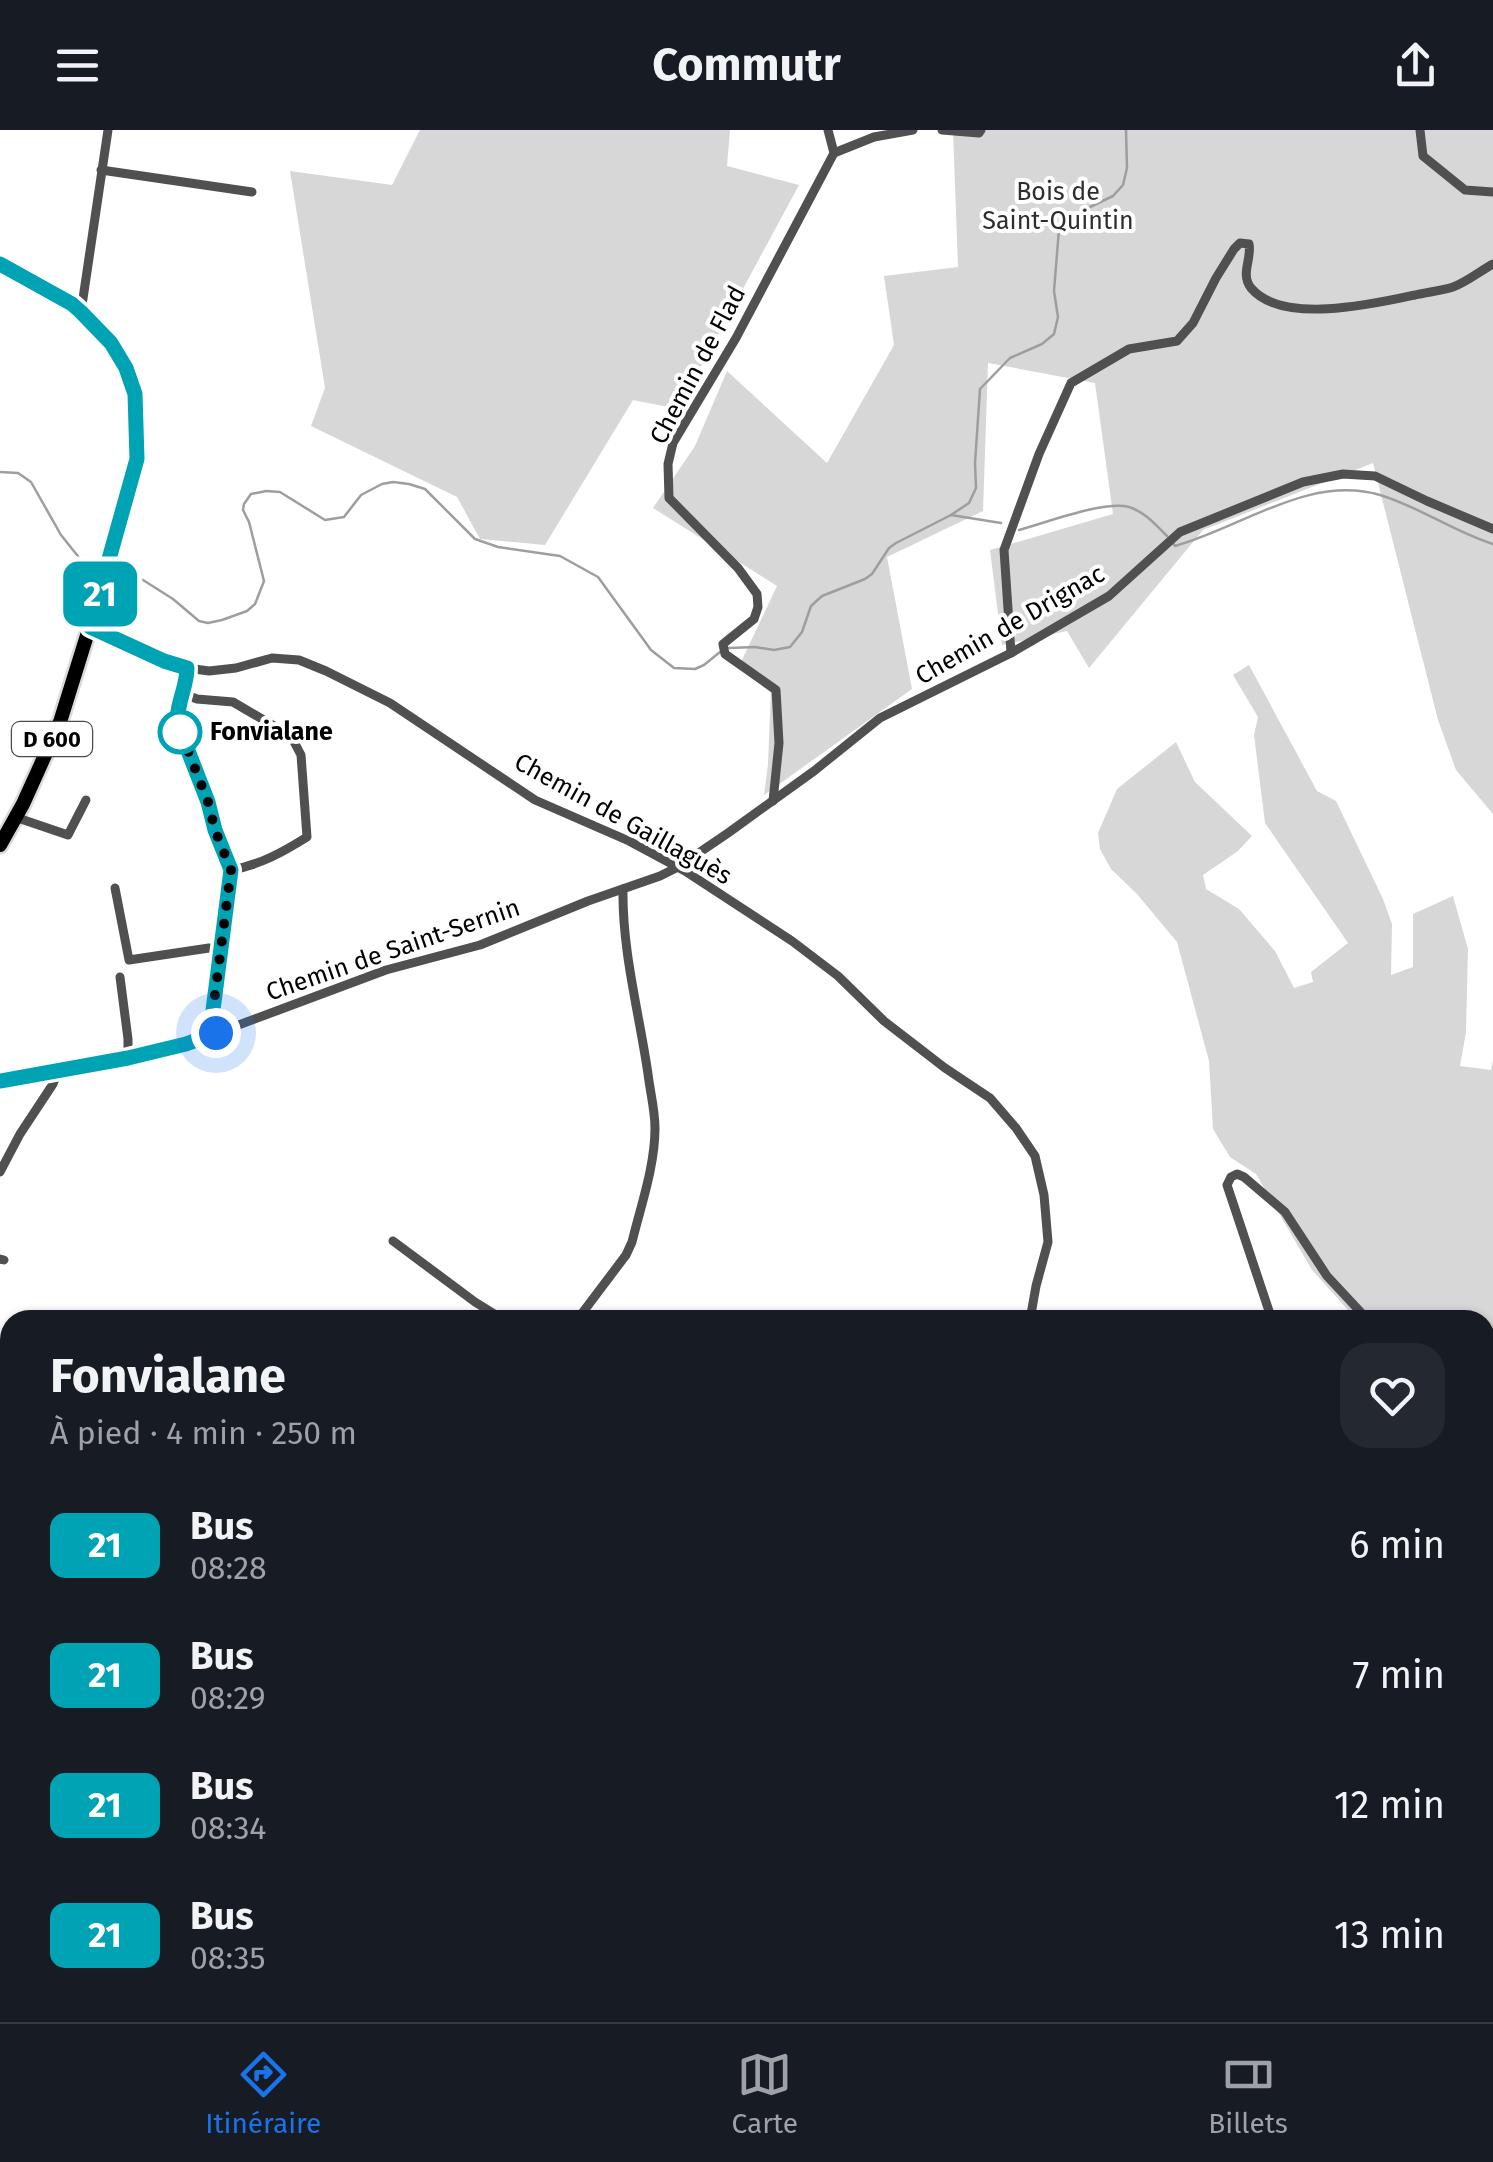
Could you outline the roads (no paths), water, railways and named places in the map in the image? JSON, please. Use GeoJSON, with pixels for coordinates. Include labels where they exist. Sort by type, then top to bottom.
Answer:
{"type":"FeatureCollection","features":[{"type":"Feature","properties":{"kind":"main road","name":"D 600"},"geometry":{"type":"LineString","coordinates":[[0,264],[72,304],[111,343],[135,394],[137,459],[104,584],[60,722],[0,844]]}},
{"type":"Feature","properties":{"kind":"street"},"geometry":{"type":"LineString","coordinates":[[81,312],[108,130]]}},
{"type":"Feature","properties":{"kind":"street"},"geometry":{"type":"LineString","coordinates":[[828,130],[834,152],[874,137],[913,130]]}},
{"type":"Feature","properties":{"kind":"street"},"geometry":{"type":"LineString","coordinates":[[942,130],[980,130]]}},
{"type":"Feature","properties":{"kind":"street"},"geometry":{"type":"LineString","coordinates":[[1420,130],[1423,156],[1439,170],[1466,190],[1493,192]]}},
{"type":"Feature","properties":{"kind":"street","name":"Chemin de Flad"},"geometry":{"type":"LineString","coordinates":[[773,800],[779,743],[776,690],[725,654],[724,644],[754,620],[757,594],[738,568],[669,498],[668,464],[674,444],[736,338],[834,152]]}},
{"type":"Feature","properties":{"kind":"street"},"geometry":{"type":"LineString","coordinates":[[101,170],[252,192]]}},
{"type":"Feature","properties":{"kind":"street"},"geometry":{"type":"LineString","coordinates":[[1011,653],[1004,550],[1039,454],[1071,383],[1129,349],[1177,341],[1193,322],[1240,243],[1249,244],[1251,252],[1245,272],[1250,287],[1270,301],[1296,308],[1343,309],[1454,286],[1493,264]]}},
{"type":"Feature","properties":{"kind":"street","name":"Chemin de Drignac"},"geometry":{"type":"LineString","coordinates":[[678,867],[880,718],[1011,653],[1109,596],[1170,538],[1303,482],[1343,474],[1376,476],[1493,529]]}},
{"type":"Feature","properties":{"kind":"street","name":"Chemin de Gaillaguès"},"geometry":{"type":"LineString","coordinates":[[90,627],[187,668],[236,668],[272,658],[299,660],[326,671],[390,703],[535,800],[630,840],[678,867],[808,953],[838,976],[884,1022],[990,1098],[1034,1156],[1044,1196],[1048,1242],[1032,1310]]}},
{"type":"Feature","properties":{"kind":"street"},"geometry":{"type":"LineString","coordinates":[[187,668],[184,694],[176,715],[178,725],[231,870],[212,1018],[216,1033]]}},
{"type":"Feature","properties":{"kind":"street"},"geometry":{"type":"LineString","coordinates":[[184,694],[233,702],[291,736],[301,755],[308,837],[249,867],[231,870]]}},
{"type":"Feature","properties":{"kind":"street"},"geometry":{"type":"LineString","coordinates":[[16,817],[68,836],[86,800]]}},
{"type":"Feature","properties":{"kind":"street","name":"Chemin de Saint-Sernin"},"geometry":{"type":"LineString","coordinates":[[0,1081],[186,1044],[386,970],[480,944],[678,867]]}},
{"type":"Feature","properties":{"kind":"street"},"geometry":{"type":"LineString","coordinates":[[115,888],[129,960],[209,948],[222,950]]}},
{"type":"Feature","properties":{"kind":"street"},"geometry":{"type":"LineString","coordinates":[[585,1310],[632,1242],[653,1156],[655,1125],[628,960],[624,888]]}},
{"type":"Feature","properties":{"kind":"street"},"geometry":{"type":"LineString","coordinates":[[120,978],[128,1058]]}},
{"type":"Feature","properties":{"kind":"street"},"geometry":{"type":"LineString","coordinates":[[0,1172],[58,1070]]}},
{"type":"Feature","properties":{"kind":"street"},"geometry":{"type":"LineString","coordinates":[[1269,1310],[1228,1185],[1237,1174],[1284,1212],[1327,1276],[1359,1310]]}},
{"type":"Feature","properties":{"kind":"street"},"geometry":{"type":"LineString","coordinates":[[393,1241],[488,1310]]}},
{"type":"Feature","properties":{"kind":"waterway"},"geometry":{"type":"LineString","coordinates":[[951,515],[969,503],[976,488],[980,389],[1010,358],[1042,344],[1054,334],[1058,317],[1054,291],[1059,229],[1065,219],[1113,196],[1123,185],[1127,168],[1126,130]]}},
{"type":"Feature","properties":{"kind":"waterway"},"geometry":{"type":"LineString","coordinates":[[0,472],[18,473],[31,482],[61,535],[81,560],[102,570]]}},
{"type":"Feature","properties":{"kind":"waterway"},"geometry":{"type":"LineString","coordinates":[[114,574],[143,580],[199,621],[222,620],[255,604],[264,581],[243,510],[251,494],[280,492],[325,520],[344,517],[361,495],[382,484],[409,484],[425,489],[475,539],[498,547],[560,556],[598,577],[651,650],[674,668],[695,669],[720,652]]}},
{"type":"Feature","properties":{"kind":"waterway"},"geometry":{"type":"LineString","coordinates":[[1172,542],[1175,546],[1200,538],[1301,497],[1354,490],[1395,500],[1493,544]]}},
{"type":"Feature","properties":{"kind":"waterway"},"geometry":{"type":"LineString","coordinates":[[1019,530],[1091,509],[1118,506],[1140,512],[1167,536]]}},
{"type":"Feature","properties":{"kind":"waterway"},"geometry":{"type":"LineString","coordinates":[[729,648],[790,647],[802,632],[811,606],[822,596],[865,579],[889,548],[951,515],[1001,523]]}},
{"type":"Feature","properties":{"kind":"place","name":"Fonvialane"},"geometry":{"type":"Point","coordinates":[180,732]}},
{"type":"Feature","properties":{"kind":"park label","name":"Bois de Saint-Quintin"},"geometry":{"type":"Point","coordinates":[1058,206]}}]}
